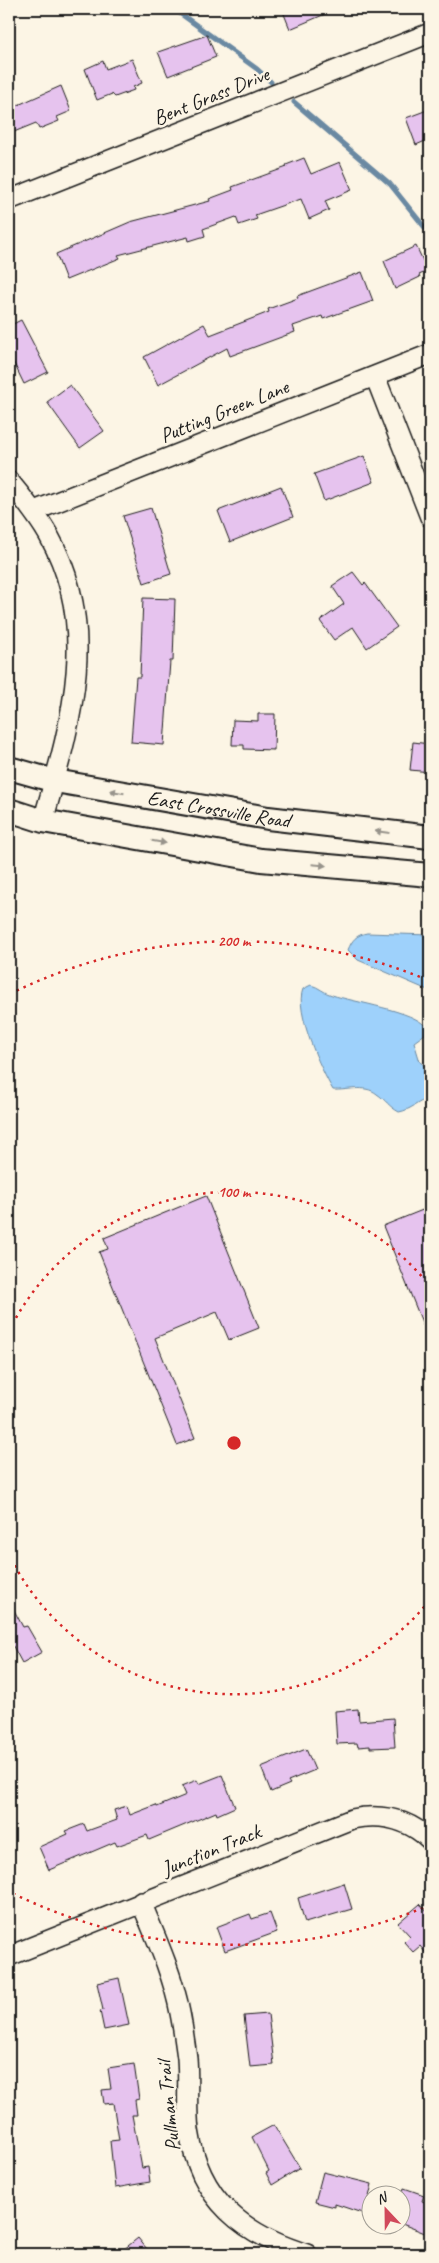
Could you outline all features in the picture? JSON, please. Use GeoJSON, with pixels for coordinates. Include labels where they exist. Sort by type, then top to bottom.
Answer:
{"type":"FeatureCollection","features":[{"type":"Feature","properties":{"kind":"main road","name":"East Crossville Road"},"geometry":{"type":"LineString","coordinates":[[9,768],[55,781],[268,818],[430,838]]}},
{"type":"Feature","properties":{"kind":"main road","name":"East Crossville Road"},"geometry":{"type":"LineString","coordinates":[[9,810],[43,821],[261,860],[430,875]]}},
{"type":"Feature","properties":{"kind":"street","name":"Bent Grass Drive"},"geometry":{"type":"LineString","coordinates":[[9,200],[430,33]]}},
{"type":"Feature","properties":{"kind":"street","name":"Putting Green Lane"},"geometry":{"type":"LineString","coordinates":[[34,511],[430,354]]}},
{"type":"Feature","properties":{"kind":"street"},"geometry":{"type":"LineString","coordinates":[[375,376],[430,517]]}},
{"type":"Feature","properties":{"kind":"street"},"geometry":{"type":"LineString","coordinates":[[9,481],[34,511],[50,537],[64,568],[73,601],[78,635],[76,688],[64,748],[43,821]]}},
{"type":"Feature","properties":{"kind":"street","name":"Junction Track"},"geometry":{"type":"LineString","coordinates":[[9,1956],[352,1819],[368,1816],[400,1820],[414,1827],[430,1840]]}},
{"type":"Feature","properties":{"kind":"street","name":"Pullman Trail"},"geometry":{"type":"LineString","coordinates":[[142,1902],[167,1964],[180,2012],[187,2059],[189,2130],[196,2159],[206,2181],[236,2219],[256,2234],[284,2247],[307,2254]]}},
{"type":"Feature","properties":{"kind":"water"},"geometry":{"type":"Polygon","coordinates":[[[367,933],[430,935],[430,991],[358,960],[348,950],[355,938],[367,933]]]}},
{"type":"Feature","properties":{"kind":"water"},"geometry":{"type":"Polygon","coordinates":[[[311,985],[332,995],[397,1012],[420,1021],[426,1027],[425,1034],[414,1042],[420,1062],[430,1070],[430,1097],[399,1112],[380,1096],[367,1089],[333,1090],[310,1040],[302,1011],[301,999],[303,989],[311,985]]]}},
{"type":"Feature","properties":{"kind":"building"},"geometry":{"type":"Polygon","coordinates":[[[282,9],[337,9],[290,29],[282,9]]]}},
{"type":"Feature","properties":{"kind":"building"},"geometry":{"type":"Polygon","coordinates":[[[207,35],[216,57],[168,76],[158,52],[207,35]]]}},
{"type":"Feature","properties":{"kind":"building"},"geometry":{"type":"Polygon","coordinates":[[[132,59],[142,83],[133,87],[134,90],[115,97],[112,94],[97,100],[85,69],[103,61],[106,69],[132,59]]]}},
{"type":"Feature","properties":{"kind":"building"},"geometry":{"type":"Polygon","coordinates":[[[61,86],[71,111],[57,117],[59,121],[39,129],[36,123],[9,134],[9,109],[61,86]]]}},
{"type":"Feature","properties":{"kind":"building"},"geometry":{"type":"Polygon","coordinates":[[[430,109],[430,139],[416,145],[406,118],[430,109]]]}},
{"type":"Feature","properties":{"kind":"building"},"geometry":{"type":"Polygon","coordinates":[[[304,158],[311,174],[340,162],[352,190],[325,201],[329,210],[309,219],[301,199],[255,215],[257,219],[239,225],[236,217],[203,229],[205,236],[189,241],[188,237],[118,255],[120,258],[66,280],[56,254],[130,222],[210,201],[209,199],[233,190],[232,187],[287,167],[286,165],[304,158]]]}},
{"type":"Feature","properties":{"kind":"building"},"geometry":{"type":"Polygon","coordinates":[[[416,246],[428,271],[395,289],[384,261],[416,246]]]}},
{"type":"Feature","properties":{"kind":"building"},"geometry":{"type":"Polygon","coordinates":[[[362,272],[373,301],[323,319],[322,316],[293,326],[295,332],[230,356],[227,348],[158,385],[144,357],[204,324],[210,335],[269,312],[268,309],[298,298],[297,296],[362,272]]]}},
{"type":"Feature","properties":{"kind":"building"},"geometry":{"type":"Polygon","coordinates":[[[21,320],[48,372],[24,384],[9,353],[9,326],[21,320]]]}},
{"type":"Feature","properties":{"kind":"building"},"geometry":{"type":"Polygon","coordinates":[[[70,385],[104,431],[80,448],[47,402],[70,385]]]}},
{"type":"Feature","properties":{"kind":"building"},"geometry":{"type":"Polygon","coordinates":[[[364,456],[374,482],[324,501],[314,474],[364,456]]]}},
{"type":"Feature","properties":{"kind":"building"},"geometry":{"type":"Polygon","coordinates":[[[281,486],[293,517],[230,542],[218,511],[281,486]]]}},
{"type":"Feature","properties":{"kind":"building"},"geometry":{"type":"Polygon","coordinates":[[[151,508],[171,574],[144,583],[123,516],[151,508]]]}},
{"type":"Feature","properties":{"kind":"building"},"geometry":{"type":"Polygon","coordinates":[[[353,572],[363,585],[365,583],[397,627],[367,648],[353,627],[334,640],[320,621],[344,604],[332,586],[353,572]]]}},
{"type":"Feature","properties":{"kind":"building"},"geometry":{"type":"Polygon","coordinates":[[[143,598],[175,599],[173,661],[170,661],[164,745],[131,742],[136,677],[140,677],[143,598]]]}},
{"type":"Feature","properties":{"kind":"building"},"geometry":{"type":"Polygon","coordinates":[[[258,714],[275,714],[274,750],[244,749],[244,745],[232,745],[233,720],[258,721],[258,714]]]}},
{"type":"Feature","properties":{"kind":"building"},"geometry":{"type":"Polygon","coordinates":[[[413,742],[430,744],[430,772],[410,770],[413,742]]]}},
{"type":"Feature","properties":{"kind":"building"},"geometry":{"type":"Polygon","coordinates":[[[206,1196],[259,1328],[229,1340],[217,1312],[155,1338],[195,1438],[177,1445],[99,1252],[108,1249],[104,1238],[206,1196]]]}},
{"type":"Feature","properties":{"kind":"building"},"geometry":{"type":"Polygon","coordinates":[[[430,1207],[430,1342],[383,1226],[430,1207]]]}},
{"type":"Feature","properties":{"kind":"building"},"geometry":{"type":"Polygon","coordinates":[[[9,1601],[23,1627],[27,1626],[42,1652],[22,1663],[9,1639],[9,1601]]]}},
{"type":"Feature","properties":{"kind":"building"},"geometry":{"type":"Polygon","coordinates":[[[358,1709],[359,1721],[393,1718],[395,1747],[370,1748],[370,1746],[358,1747],[357,1743],[337,1744],[335,1711],[358,1709]]]}},
{"type":"Feature","properties":{"kind":"building"},"geometry":{"type":"Polygon","coordinates":[[[306,1749],[315,1770],[288,1781],[290,1784],[271,1792],[261,1767],[306,1749]]]}},
{"type":"Feature","properties":{"kind":"building"},"geometry":{"type":"Polygon","coordinates":[[[222,1775],[235,1807],[217,1815],[216,1812],[149,1840],[147,1835],[117,1846],[115,1842],[49,1870],[39,1847],[68,1834],[66,1831],[84,1824],[87,1831],[117,1820],[114,1810],[127,1806],[130,1815],[156,1805],[157,1807],[186,1795],[182,1786],[197,1780],[199,1784],[222,1775]]]}},
{"type":"Feature","properties":{"kind":"building"},"geometry":{"type":"Polygon","coordinates":[[[344,1883],[352,1909],[305,1923],[298,1898],[344,1883]]]}},
{"type":"Feature","properties":{"kind":"building"},"geometry":{"type":"Polygon","coordinates":[[[420,1904],[430,1915],[430,1958],[420,1946],[413,1952],[404,1942],[410,1936],[398,1923],[420,1904]]]}},
{"type":"Feature","properties":{"kind":"building"},"geometry":{"type":"Polygon","coordinates":[[[270,1913],[277,1932],[225,1951],[216,1927],[250,1914],[252,1919],[270,1913]]]}},
{"type":"Feature","properties":{"kind":"building"},"geometry":{"type":"Polygon","coordinates":[[[119,1978],[129,2025],[104,2030],[100,2011],[103,2010],[97,1983],[119,1978]]]}},
{"type":"Feature","properties":{"kind":"building"},"geometry":{"type":"Polygon","coordinates":[[[268,2014],[274,2065],[250,2067],[244,2016],[268,2014]]]}},
{"type":"Feature","properties":{"kind":"building"},"geometry":{"type":"Polygon","coordinates":[[[134,2064],[139,2099],[135,2100],[137,2115],[132,2115],[142,2168],[148,2167],[150,2182],[115,2188],[110,2141],[119,2140],[113,2103],[104,2104],[102,2090],[111,2089],[108,2068],[134,2064]]]}},
{"type":"Feature","properties":{"kind":"building"},"geometry":{"type":"Polygon","coordinates":[[[274,2125],[300,2168],[272,2185],[266,2173],[269,2171],[252,2137],[274,2125]]]}},
{"type":"Feature","properties":{"kind":"building"},"geometry":{"type":"Polygon","coordinates":[[[323,2172],[372,2184],[372,2186],[362,2186],[362,2213],[335,2204],[335,2207],[315,2202],[323,2172]]]}},
{"type":"Feature","properties":{"kind":"building"},"geometry":{"type":"Polygon","coordinates":[[[412,2191],[424,2195],[422,2201],[430,2204],[430,2235],[412,2228],[412,2191]]]}},
{"type":"Feature","properties":{"kind":"building"},"geometry":{"type":"Polygon","coordinates":[[[138,2238],[151,2254],[118,2254],[138,2238]]]}},
{"type":"Feature","properties":{"kind":"waterway"},"geometry":{"type":"LineString","coordinates":[[174,9],[257,69],[271,82]]}},
{"type":"Feature","properties":{"kind":"waterway"},"geometry":{"type":"LineString","coordinates":[[294,102],[390,184],[430,234]]}}]}
